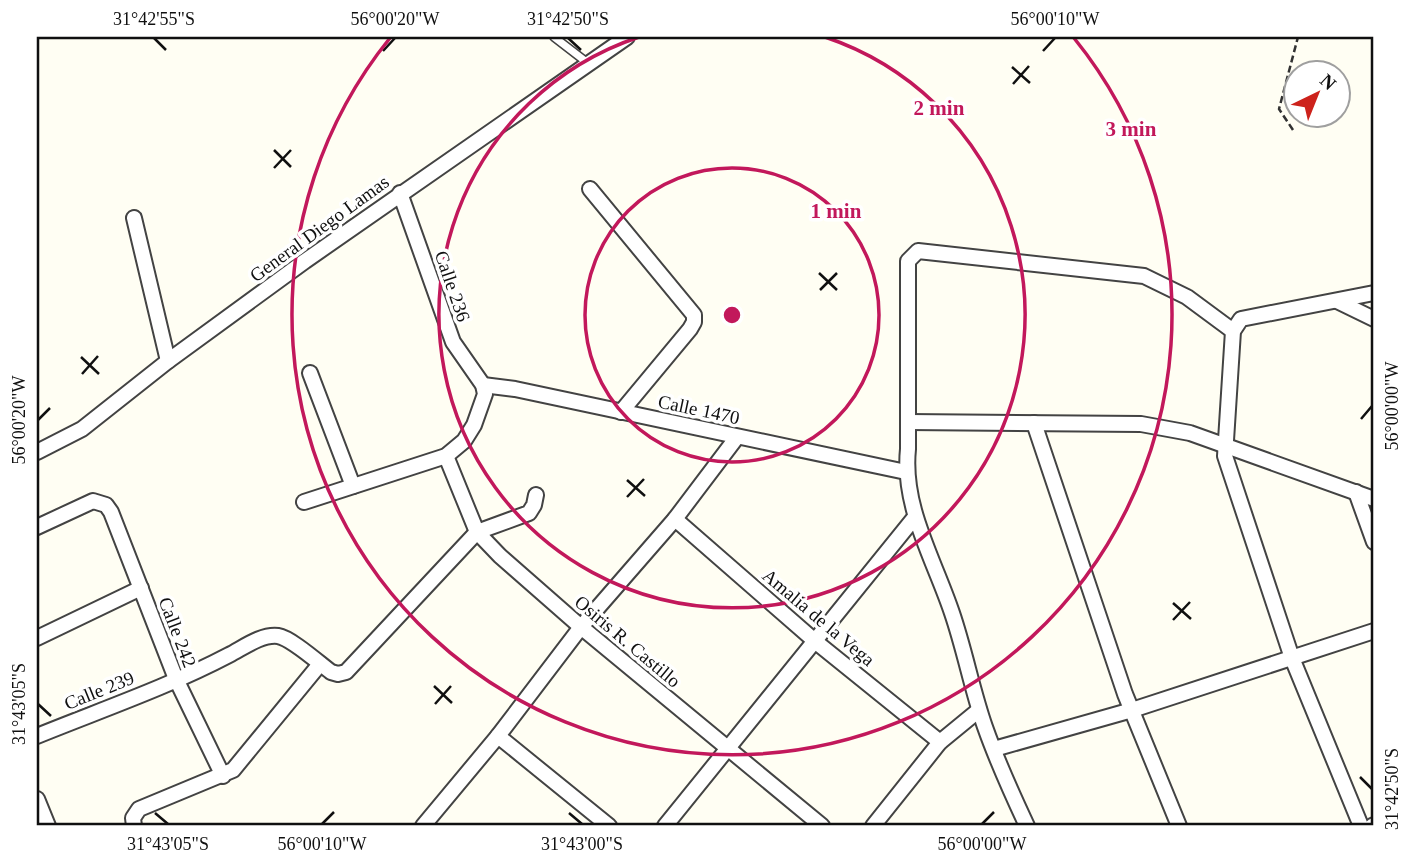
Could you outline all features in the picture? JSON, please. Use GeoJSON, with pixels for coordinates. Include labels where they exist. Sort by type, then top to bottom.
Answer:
{"type":"FeatureCollection","features":[{"type":"Feature","properties":{"kind":"street","name":"General Diego Lamas"},"geometry":{"type":"LineString","coordinates":[[37,452],[82,429],[168,361],[400,193],[627,37]]}},
{"type":"Feature","properties":{"kind":"street"},"geometry":{"type":"LineString","coordinates":[[590,189],[694,315],[690,329],[621,412]]}},
{"type":"Feature","properties":{"kind":"street","name":"Calle 236"},"geometry":{"type":"LineString","coordinates":[[400,193],[453,342],[483,385]]}},
{"type":"Feature","properties":{"kind":"street"},"geometry":{"type":"LineString","coordinates":[[134,218],[168,361]]}},
{"type":"Feature","properties":{"kind":"street"},"geometry":{"type":"LineString","coordinates":[[1027,826],[979,710],[953,615],[915,517],[906,472],[908,261],[918,251],[1144,276],[1237,325],[1374,293]]}},
{"type":"Feature","properties":{"kind":"street"},"geometry":{"type":"LineString","coordinates":[[1337,301],[1374,320]]}},
{"type":"Feature","properties":{"kind":"street"},"geometry":{"type":"LineString","coordinates":[[1237,325],[1225,456],[1292,658],[1361,826]]}},
{"type":"Feature","properties":{"kind":"street"},"geometry":{"type":"LineString","coordinates":[[310,373],[353,486]]}},
{"type":"Feature","properties":{"kind":"street"},"geometry":{"type":"LineString","coordinates":[[304,502],[446,456],[464,441],[474,425],[485,394],[483,385]]}},
{"type":"Feature","properties":{"kind":"street","name":"Calle 1470"},"geometry":{"type":"LineString","coordinates":[[483,385],[515,388],[906,472]]}},
{"type":"Feature","properties":{"kind":"street"},"geometry":{"type":"LineString","coordinates":[[908,422],[1141,424],[1190,433],[1374,499]]}},
{"type":"Feature","properties":{"kind":"street"},"geometry":{"type":"LineString","coordinates":[[1034,423],[1132,710],[1179,826]]}},
{"type":"Feature","properties":{"kind":"street"},"geometry":{"type":"LineString","coordinates":[[424,826],[498,736],[581,627],[676,519],[737,437]]}},
{"type":"Feature","properties":{"kind":"street","name":"Osiris R. Castillo"},"geometry":{"type":"LineString","coordinates":[[446,456],[477,532],[500,556],[727,750],[822,826]]}},
{"type":"Feature","properties":{"kind":"street"},"geometry":{"type":"LineString","coordinates":[[1356,492],[1374,542]]}},
{"type":"Feature","properties":{"kind":"street"},"geometry":{"type":"LineString","coordinates":[[134,826],[133,818],[139,809],[233,771],[320,664],[338,674],[346,671],[477,532],[529,513],[536,495]]}},
{"type":"Feature","properties":{"kind":"street","name":"Calle 242"},"geometry":{"type":"LineString","coordinates":[[37,527],[93,501],[106,505],[176,679],[223,776]]}},
{"type":"Feature","properties":{"kind":"street"},"geometry":{"type":"LineString","coordinates":[[665,826],[915,517]]}},
{"type":"Feature","properties":{"kind":"street","name":"Amalia de la Vega"},"geometry":{"type":"LineString","coordinates":[[676,519],[816,642],[940,743]]}},
{"type":"Feature","properties":{"kind":"street"},"geometry":{"type":"LineString","coordinates":[[37,638],[141,589]]}},
{"type":"Feature","properties":{"kind":"street"},"geometry":{"type":"LineString","coordinates":[[994,749],[1132,710],[1374,631]]}},
{"type":"Feature","properties":{"kind":"street","name":"Calle 239"},"geometry":{"type":"LineString","coordinates":[[37,736],[176,679],[251,643],[279,636],[320,664]]}},
{"type":"Feature","properties":{"kind":"street"},"geometry":{"type":"LineString","coordinates":[[873,826],[940,743],[979,710]]}},
{"type":"Feature","properties":{"kind":"street"},"geometry":{"type":"LineString","coordinates":[[498,736],[593,821],[609,826]]}},
{"type":"Feature","properties":{"kind":"street"},"geometry":{"type":"LineString","coordinates":[[37,799],[48,826]]}},
{"type":"Feature","properties":{"kind":"lane"},"geometry":{"type":"LineString","coordinates":[[554,37],[589,64]]}},
{"type":"Feature","properties":{"kind":"path"},"geometry":{"type":"LineString","coordinates":[[1292,60],[1298,37]]}}]}
